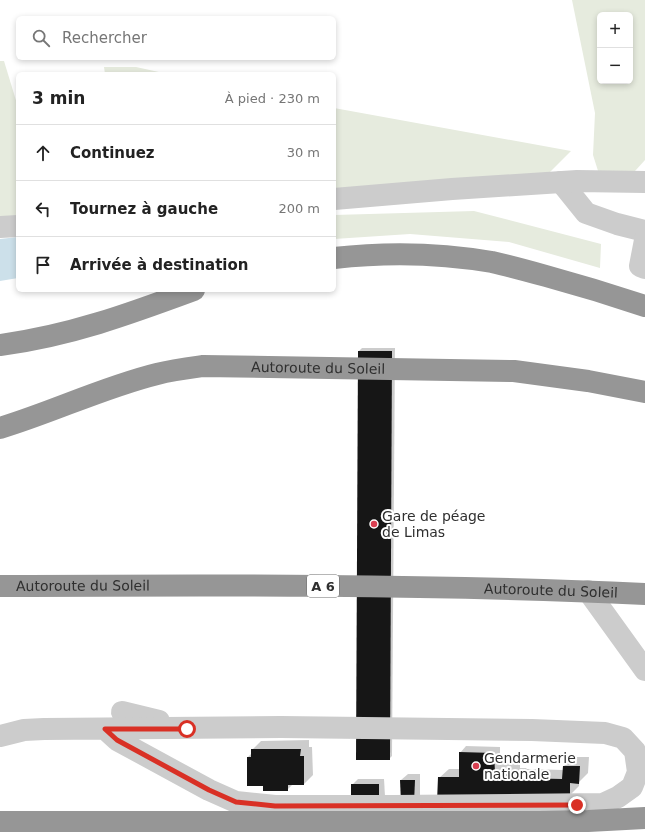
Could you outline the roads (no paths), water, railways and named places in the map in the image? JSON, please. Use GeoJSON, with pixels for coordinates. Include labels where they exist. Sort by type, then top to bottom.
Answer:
{"type":"FeatureCollection","features":[{"type":"Feature","properties":{"kind":"highway"},"geometry":{"type":"LineString","coordinates":[[336,258],[400,254],[478,260],[525,270],[645,306]]}},
{"type":"Feature","properties":{"kind":"highway"},"geometry":{"type":"LineString","coordinates":[[0,344],[55,336],[86,328],[188,292]]}},
{"type":"Feature","properties":{"kind":"highway","name":"Autoroute du Soleil"},"geometry":{"type":"LineString","coordinates":[[0,428],[23,421],[116,386],[151,376],[203,366],[514,371],[588,381],[645,392]]}},
{"type":"Feature","properties":{"kind":"highway","name":"Autoroute du Soleil"},"geometry":{"type":"LineString","coordinates":[[0,586],[364,586],[588,591],[645,594]]}},
{"type":"Feature","properties":{"kind":"highway"},"geometry":{"type":"LineString","coordinates":[[0,822],[547,822],[645,818]]}},
{"type":"Feature","properties":{"kind":"lane"},"geometry":{"type":"LineString","coordinates":[[336,199],[561,182],[645,182]]}},
{"type":"Feature","properties":{"kind":"lane"},"geometry":{"type":"LineString","coordinates":[[561,182],[586,213],[617,224],[645,231]]}},
{"type":"Feature","properties":{"kind":"lane"},"geometry":{"type":"LineString","coordinates":[[0,227],[16,226]]}},
{"type":"Feature","properties":{"kind":"lane"},"geometry":{"type":"LineString","coordinates":[[645,240],[640,266],[645,268]]}},
{"type":"Feature","properties":{"kind":"lane"},"geometry":{"type":"LineString","coordinates":[[588,591],[645,670]]}},
{"type":"Feature","properties":{"kind":"lane"},"geometry":{"type":"LineString","coordinates":[[122,712],[187,729]]}},
{"type":"Feature","properties":{"kind":"lane"},"geometry":{"type":"LineString","coordinates":[[0,736],[30,730],[105,729],[281,728],[532,730],[605,733],[622,738],[635,751],[638,772],[632,787],[618,797],[603,804],[275,806],[236,802],[209,790],[117,740],[105,729]]}},
{"type":"Feature","properties":{"kind":"water"},"geometry":{"type":"Polygon","coordinates":[[[16,237],[16,278],[0,281],[0,239],[16,237]]]}},
{"type":"Feature","properties":{"kind":"place","name":"Gare de péage de Limas"},"geometry":{"type":"Point","coordinates":[374,524]}},
{"type":"Feature","properties":{"kind":"place","name":"Gendarmerie nationale"},"geometry":{"type":"Point","coordinates":[476,766]}}]}
